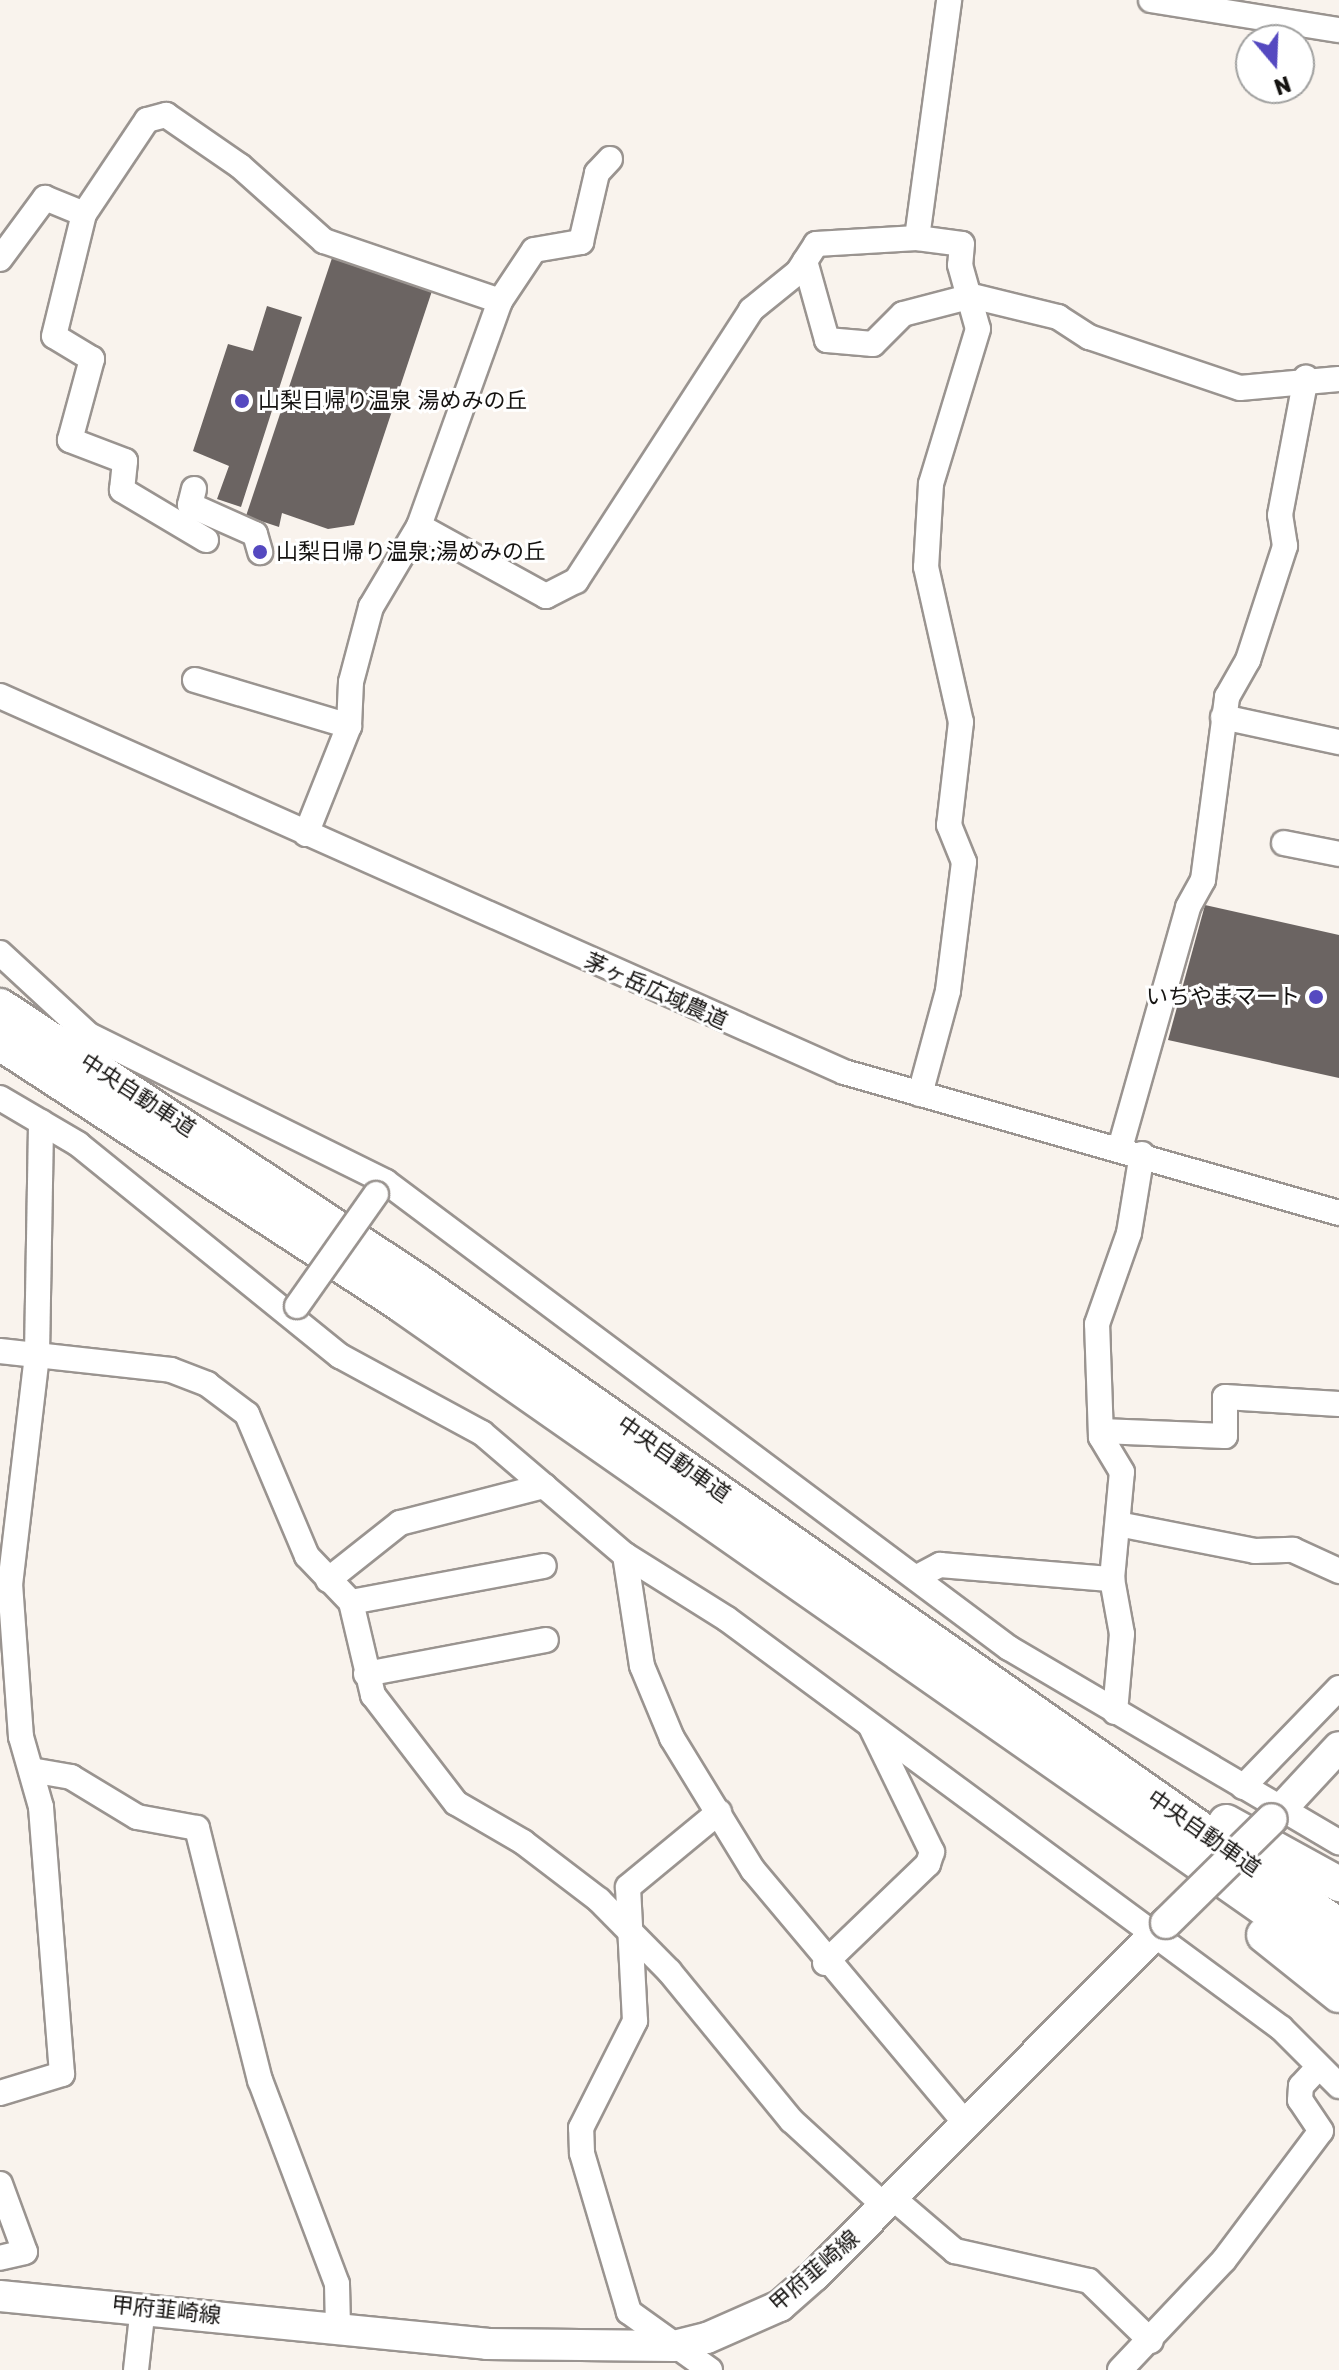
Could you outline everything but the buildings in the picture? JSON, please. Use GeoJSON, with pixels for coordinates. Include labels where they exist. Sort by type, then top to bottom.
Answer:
{"type":"FeatureCollection","features":[{"type":"Feature","properties":{"kind":"highway","name":"中央自動車道"},"geometry":{"type":"LineString","coordinates":[[0,1006],[431,1290],[1339,1926]]}},
{"type":"Feature","properties":{"kind":"highway","name":"中央自動車道"},"geometry":{"type":"LineString","coordinates":[[0,1043],[403,1306],[1339,1961]]}},
{"type":"Feature","properties":{"kind":"highway"},"geometry":{"type":"LineString","coordinates":[[958,1661],[1339,1884]]}},
{"type":"Feature","properties":{"kind":"highway"},"geometry":{"type":"LineString","coordinates":[[1031,1748],[1339,1995]]}},
{"type":"Feature","properties":{"kind":"main road","name":"甲府韮崎線"},"geometry":{"type":"LineString","coordinates":[[0,2296],[143,2307],[487,2344],[674,2358],[780,2306],[889,2202],[1277,1815],[1339,1747]]}},
{"type":"Feature","properties":{"kind":"street"},"geometry":{"type":"LineString","coordinates":[[917,238],[949,0]]}},
{"type":"Feature","properties":{"kind":"street"},"geometry":{"type":"LineString","coordinates":[[1151,0],[1267,9],[1339,30]]}},
{"type":"Feature","properties":{"kind":"street"},"geometry":{"type":"LineString","coordinates":[[206,540],[122,490],[125,461],[70,440],[92,359],[54,336],[84,214],[147,120],[166,115],[240,166],[324,241],[500,301]]}},
{"type":"Feature","properties":{"kind":"street"},"geometry":{"type":"LineString","coordinates":[[306,834],[349,726],[351,682],[371,607],[419,526],[500,301],[534,250],[581,242],[597,173],[610,159]]}},
{"type":"Feature","properties":{"kind":"street"},"geometry":{"type":"LineString","coordinates":[[0,259],[45,198],[84,214]]}},
{"type":"Feature","properties":{"kind":"street"},"geometry":{"type":"LineString","coordinates":[[419,526],[546,596],[560,593],[651,470],[751,310],[805,261],[829,241],[917,238],[962,244],[960,265],[972,296],[978,329],[931,484],[926,567],[961,722],[949,825],[964,862],[948,991],[920,1094]]}},
{"type":"Feature","properties":{"kind":"street"},"geometry":{"type":"LineString","coordinates":[[805,261],[827,340],[873,344],[903,314],[972,296],[1058,317],[1089,337],[1240,388],[1306,377],[1339,379]]}},
{"type":"Feature","properties":{"kind":"street"},"geometry":{"type":"LineString","coordinates":[[1115,1712],[1122,1634],[1112,1579],[1122,1472],[1101,1431],[1097,1324],[1129,1233],[1131,1151],[1188,907],[1203,880],[1223,717],[1285,546],[1280,515],[1306,377]]}},
{"type":"Feature","properties":{"kind":"street"},"geometry":{"type":"LineString","coordinates":[[194,489],[190,505],[255,534],[260,552]]}},
{"type":"Feature","properties":{"kind":"street"},"geometry":{"type":"LineString","coordinates":[[195,680],[349,726]]}},
{"type":"Feature","properties":{"kind":"street","name":"茅ヶ岳広域農道"},"geometry":{"type":"LineString","coordinates":[[0,696],[757,1037],[920,1094],[1131,1151],[1339,1213]]}},
{"type":"Feature","properties":{"kind":"street"},"geometry":{"type":"LineString","coordinates":[[1223,717],[1339,742]]}},
{"type":"Feature","properties":{"kind":"street"},"geometry":{"type":"LineString","coordinates":[[1284,843],[1339,854]]}},
{"type":"Feature","properties":{"kind":"street"},"geometry":{"type":"LineString","coordinates":[[0,953],[89,1035],[381,1188],[919,1576],[1009,1648],[1243,1787],[1277,1815],[1339,1842]]}},
{"type":"Feature","properties":{"kind":"street"},"geometry":{"type":"LineString","coordinates":[[0,1098],[90,1153],[293,1312],[482,1433],[625,1555],[873,1725],[1161,1930],[1281,2028],[1339,2086]]}},
{"type":"Feature","properties":{"kind":"street"},"geometry":{"type":"LineString","coordinates":[[0,2093],[62,2074],[41,1807],[21,1737],[9,1558],[23,1514],[37,1355],[41,1122]]}},
{"type":"Feature","properties":{"kind":"street"},"geometry":{"type":"LineString","coordinates":[[293,1312],[381,1188]]}},
{"type":"Feature","properties":{"kind":"street"},"geometry":{"type":"LineString","coordinates":[[0,1351],[171,1370],[207,1384],[247,1414],[307,1556],[351,1602],[373,1695],[456,1803],[523,1842],[632,1934],[791,2120],[889,2202],[955,2251],[1089,2281],[1151,2341]]}},
{"type":"Feature","properties":{"kind":"street"},"geometry":{"type":"LineString","coordinates":[[1101,1431],[1225,1436],[1225,1397],[1339,1404]]}},
{"type":"Feature","properties":{"kind":"street"},"geometry":{"type":"LineString","coordinates":[[328,1580],[400,1523],[544,1486]]}},
{"type":"Feature","properties":{"kind":"street"},"geometry":{"type":"LineString","coordinates":[[1118,1524],[1255,1551],[1293,1550],[1339,1571]]}},
{"type":"Feature","properties":{"kind":"street"},"geometry":{"type":"LineString","coordinates":[[625,1555],[642,1666],[672,1738],[719,1812],[825,1963],[966,2124]]}},
{"type":"Feature","properties":{"kind":"street"},"geometry":{"type":"LineString","coordinates":[[919,1576],[940,1565],[1112,1579]]}},
{"type":"Feature","properties":{"kind":"street"},"geometry":{"type":"LineString","coordinates":[[351,1602],[544,1566]]}},
{"type":"Feature","properties":{"kind":"street"},"geometry":{"type":"LineString","coordinates":[[366,1674],[546,1640]]}},
{"type":"Feature","properties":{"kind":"street"},"geometry":{"type":"LineString","coordinates":[[1243,1787],[1339,1688]]}},
{"type":"Feature","properties":{"kind":"street"},"geometry":{"type":"LineString","coordinates":[[825,1963],[932,1852],[868,1731],[873,1725]]}},
{"type":"Feature","properties":{"kind":"street"},"geometry":{"type":"LineString","coordinates":[[31,1770],[71,1777],[137,1817],[197,1828],[260,2080],[337,2284],[338,2328]]}},
{"type":"Feature","properties":{"kind":"street"},"geometry":{"type":"LineString","coordinates":[[710,2370],[674,2358],[629,2312],[618,2291],[582,2153],[585,2109],[635,2021],[628,1887],[636,1874],[719,1812]]}},
{"type":"Feature","properties":{"kind":"street"},"geometry":{"type":"LineString","coordinates":[[1120,2370],[1151,2341],[1224,2260],[1321,2131],[1300,2100],[1301,2086],[1319,2067]]}},
{"type":"Feature","properties":{"kind":"street"},"geometry":{"type":"LineString","coordinates":[[0,2184],[25,2252],[0,2258]]}},
{"type":"Feature","properties":{"kind":"street"},"geometry":{"type":"LineString","coordinates":[[136,2370],[143,2307]]}},
{"type":"Feature","properties":{"kind":"place","name":"山梨日帰り温泉 湯めみの丘"},"geometry":{"type":"Point","coordinates":[242,401]}},
{"type":"Feature","properties":{"kind":"place","name":"山梨日帰り温泉;湯めみの丘"},"geometry":{"type":"Point","coordinates":[260,552]}},
{"type":"Feature","properties":{"kind":"place","name":"いちやまマート"},"geometry":{"type":"Point","coordinates":[1316,997]}}]}
